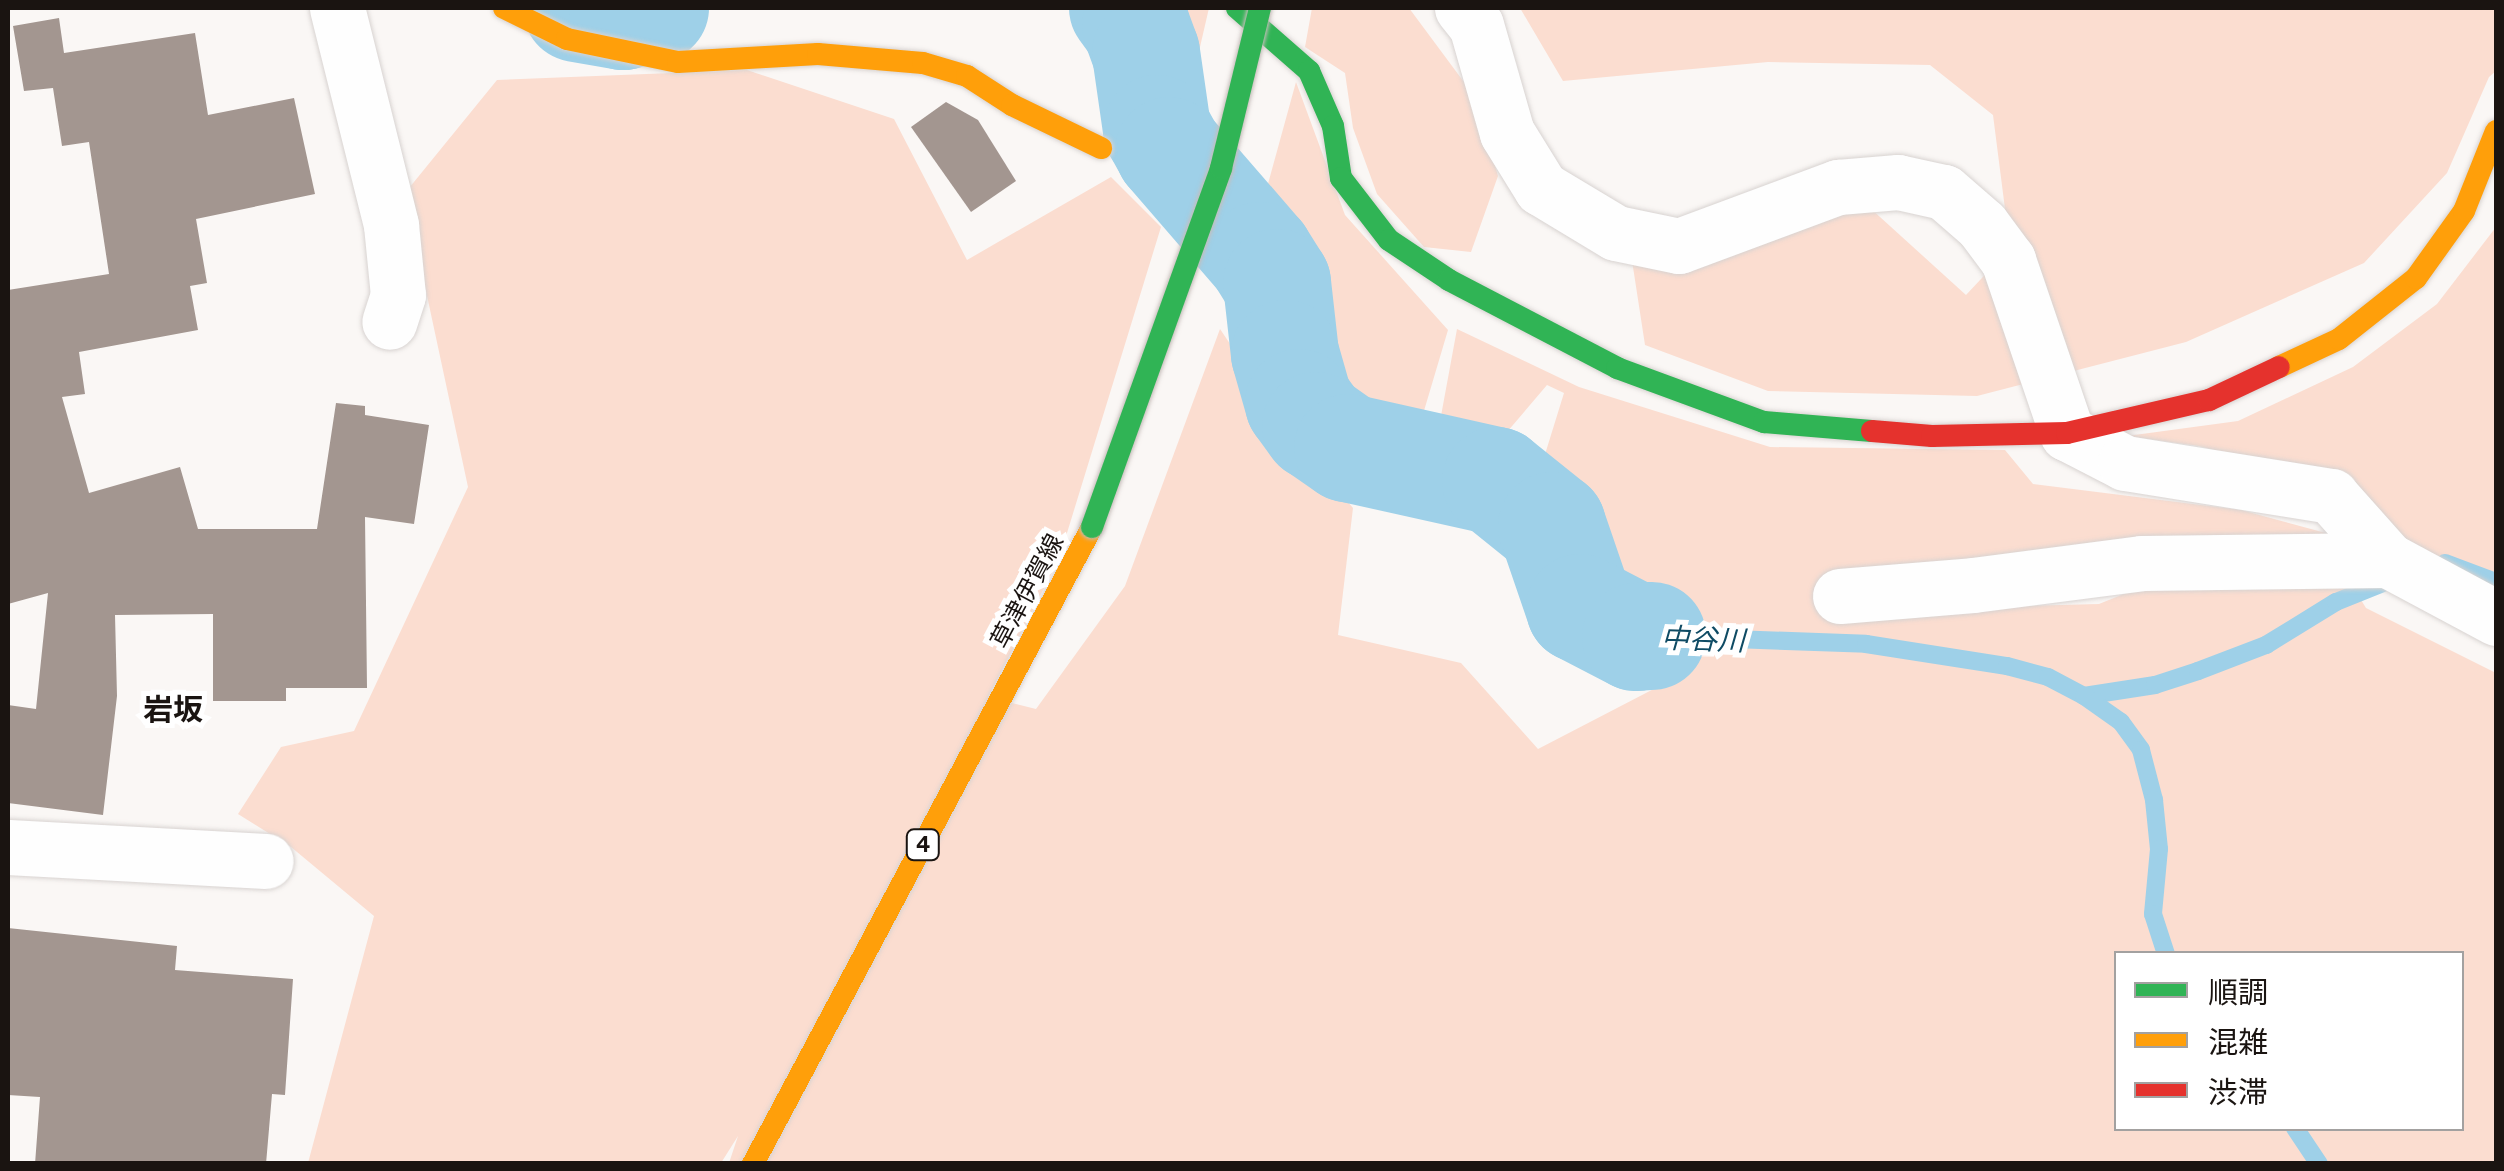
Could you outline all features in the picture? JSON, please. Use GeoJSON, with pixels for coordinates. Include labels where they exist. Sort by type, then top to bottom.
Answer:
{"type":"FeatureCollection","features":[{"type":"Feature","properties":{"kind":"street"},"geometry":{"type":"LineString","coordinates":[[337,8],[391,226],[398,295],[389,322]]}},
{"type":"Feature","properties":{"kind":"street"},"geometry":{"type":"LineString","coordinates":[[504,8],[567,39],[678,62],[818,54],[923,63],[967,76],[1012,105],[1101,148]]}},
{"type":"Feature","properties":{"kind":"street"},"geometry":{"type":"LineString","coordinates":[[1237,8],[1309,71],[1333,126],[1341,178],[1388,240],[1448,280],[1618,368],[1764,422],[1932,436],[2067,433],[2208,400],[2339,339],[2416,278],[2464,210],[2496,131]]}},
{"type":"Feature","properties":{"kind":"street","name":"草津伊賀線"},"geometry":{"type":"LineString","coordinates":[[753,1164],[1092,527],[1221,168],[1260,8]]}},
{"type":"Feature","properties":{"kind":"street"},"geometry":{"type":"LineString","coordinates":[[1462,8],[1476,25],[1508,132],[1541,188],[1616,233],[1679,246],[1838,187],[1898,182],[1944,192],[1982,225],[2008,260],[2067,433],[2125,463],[2331,496],[2388,560],[2496,618]]}},
{"type":"Feature","properties":{"kind":"street"},"geometry":{"type":"LineString","coordinates":[[1840,596],[1973,585],[2142,562],[2388,560]]}},
{"type":"Feature","properties":{"kind":"street"},"geometry":{"type":"LineString","coordinates":[[8,847],[266,861]]}},
{"type":"Feature","properties":{"kind":"shaded area"},"geometry":{"type":"Polygon","coordinates":[[[1090,8],[1209,8],[1184,116],[1090,8]]]}},
{"type":"Feature","properties":{"kind":"shaded area"},"geometry":{"type":"Polygon","coordinates":[[[1312,8],[1409,8],[1475,97],[1498,176],[1471,252],[1424,247],[1377,194],[1353,128],[1345,73],[1305,47],[1312,8]]]}},
{"type":"Feature","properties":{"kind":"shaded area"},"geometry":{"type":"Polygon","coordinates":[[[1520,8],[2496,8],[2496,71],[2489,77],[2447,173],[2364,263],[2186,342],[1977,396],[1768,391],[1645,345],[1631,254],[1869,207],[1966,295],[2010,248],[1993,115],[1930,65],[1768,62],[1563,81],[1520,8]]]}},
{"type":"Feature","properties":{"kind":"shaded area"},"geometry":{"type":"Polygon","coordinates":[[[747,70],[894,119],[967,260],[1111,177],[1161,227],[1059,559],[988,697],[1036,709],[1125,586],[1220,329],[1288,430],[1353,508],[1338,635],[1461,663],[1538,749],[1671,680],[1578,596],[1594,558],[1529,506],[1564,393],[1547,385],[1478,466],[1436,443],[1457,329],[1579,387],[1770,447],[2005,450],[2033,484],[2241,510],[2355,541],[1840,611],[2099,604],[2198,564],[2345,574],[2366,608],[2496,673],[2496,1163],[729,1163],[738,1136],[721,1163],[308,1163],[374,916],[291,847],[238,814],[281,747],[354,731],[468,487],[405,193],[497,80],[747,70]]]}},
{"type":"Feature","properties":{"kind":"shaded area"},"geometry":{"type":"Polygon","coordinates":[[[1296,82],[1345,215],[1448,330],[1418,431],[1374,407],[1305,350],[1295,293],[1260,213],[1296,82]]]}},
{"type":"Feature","properties":{"kind":"shaded area"},"geometry":{"type":"Polygon","coordinates":[[[2496,227],[2496,596],[2444,575],[2334,482],[2199,446],[2127,436],[2238,421],[2353,367],[2437,304],[2496,227]]]}},
{"type":"Feature","properties":{"kind":"building"},"geometry":{"type":"Polygon","coordinates":[[[59,18],[64,53],[195,33],[208,115],[294,98],[315,194],[196,219],[207,283],[190,286],[198,330],[79,352],[85,394],[62,397],[89,493],[180,467],[198,529],[317,529],[336,403],[365,406],[365,415],[429,425],[414,524],[365,517],[367,688],[286,688],[286,701],[213,701],[213,614],[115,615],[117,696],[103,815],[8,803],[8,705],[36,709],[48,593],[8,604],[8,290],[109,274],[89,142],[62,146],[53,88],[24,91],[13,26],[59,18]]]}},
{"type":"Feature","properties":{"kind":"building"},"geometry":{"type":"Polygon","coordinates":[[[946,102],[978,120],[1016,181],[971,212],[911,127],[946,102]]]}},
{"type":"Feature","properties":{"kind":"building"},"geometry":{"type":"Polygon","coordinates":[[[8,928],[177,946],[175,970],[293,979],[285,1095],[272,1094],[266,1164],[35,1164],[40,1097],[8,1095],[8,928]]]}},
{"type":"Feature","properties":{"kind":"waterway","name":"中谷川"},"geometry":{"type":"LineString","coordinates":[[577,8],[623,16],[655,8]]}},
{"type":"Feature","properties":{"kind":"waterway","name":"中谷川"},"geometry":{"type":"LineString","coordinates":[[1123,8],[1136,26],[1146,53],[1157,129],[1169,151],[1260,256],[1277,283],[1285,354],[1299,403],[1316,426],[1348,448],[1496,481],[1552,526],[1580,608],[1636,637],[1652,636]]}},
{"type":"Feature","properties":{"kind":"waterway","name":"中谷川"},"geometry":{"type":"LineString","coordinates":[[2445,563],[2496,582]]}},
{"type":"Feature","properties":{"kind":"waterway","name":"中谷川"},"geometry":{"type":"LineString","coordinates":[[1652,636],[1866,644],[2007,666],[2048,677],[2084,696],[2155,685],[2198,671],[2266,645],[2336,602],[2393,579]]}},
{"type":"Feature","properties":{"kind":"waterway"},"geometry":{"type":"LineString","coordinates":[[2084,696],[2121,722],[2141,750],[2154,800],[2159,849],[2153,914],[2165,951]]}},
{"type":"Feature","properties":{"kind":"waterway"},"geometry":{"type":"LineString","coordinates":[[2297,1131],[2319,1164]]}},
{"type":"Feature","properties":{"kind":"traffic: fast"},"geometry":{"type":"LineString","coordinates":[[1237,8],[1309,71],[1333,126],[1341,178],[1389,240],[1449,280],[1617,368],[1764,422],[1872,431]]}},
{"type":"Feature","properties":{"kind":"traffic: fast"},"geometry":{"type":"LineString","coordinates":[[1092,527],[1221,168],[1260,8]]}},
{"type":"Feature","properties":{"kind":"traffic: slow"},"geometry":{"type":"LineString","coordinates":[[504,8],[567,39],[678,62],[818,54],[923,63],[967,76],[1012,105],[1101,148]]}},
{"type":"Feature","properties":{"kind":"traffic: slow"},"geometry":{"type":"LineString","coordinates":[[2279,367],[2339,339],[2416,278],[2464,211],[2496,131]]}},
{"type":"Feature","properties":{"kind":"traffic: slow"},"geometry":{"type":"LineString","coordinates":[[753,1164],[1092,527]]}},
{"type":"Feature","properties":{"kind":"traffic: jam"},"geometry":{"type":"LineString","coordinates":[[1872,431],[1932,436],[2067,433],[2209,400],[2279,367]]}},
{"type":"Feature","properties":{"kind":"district","name":"岩坂"},"geometry":{"type":"Point","coordinates":[173,709]}}]}
